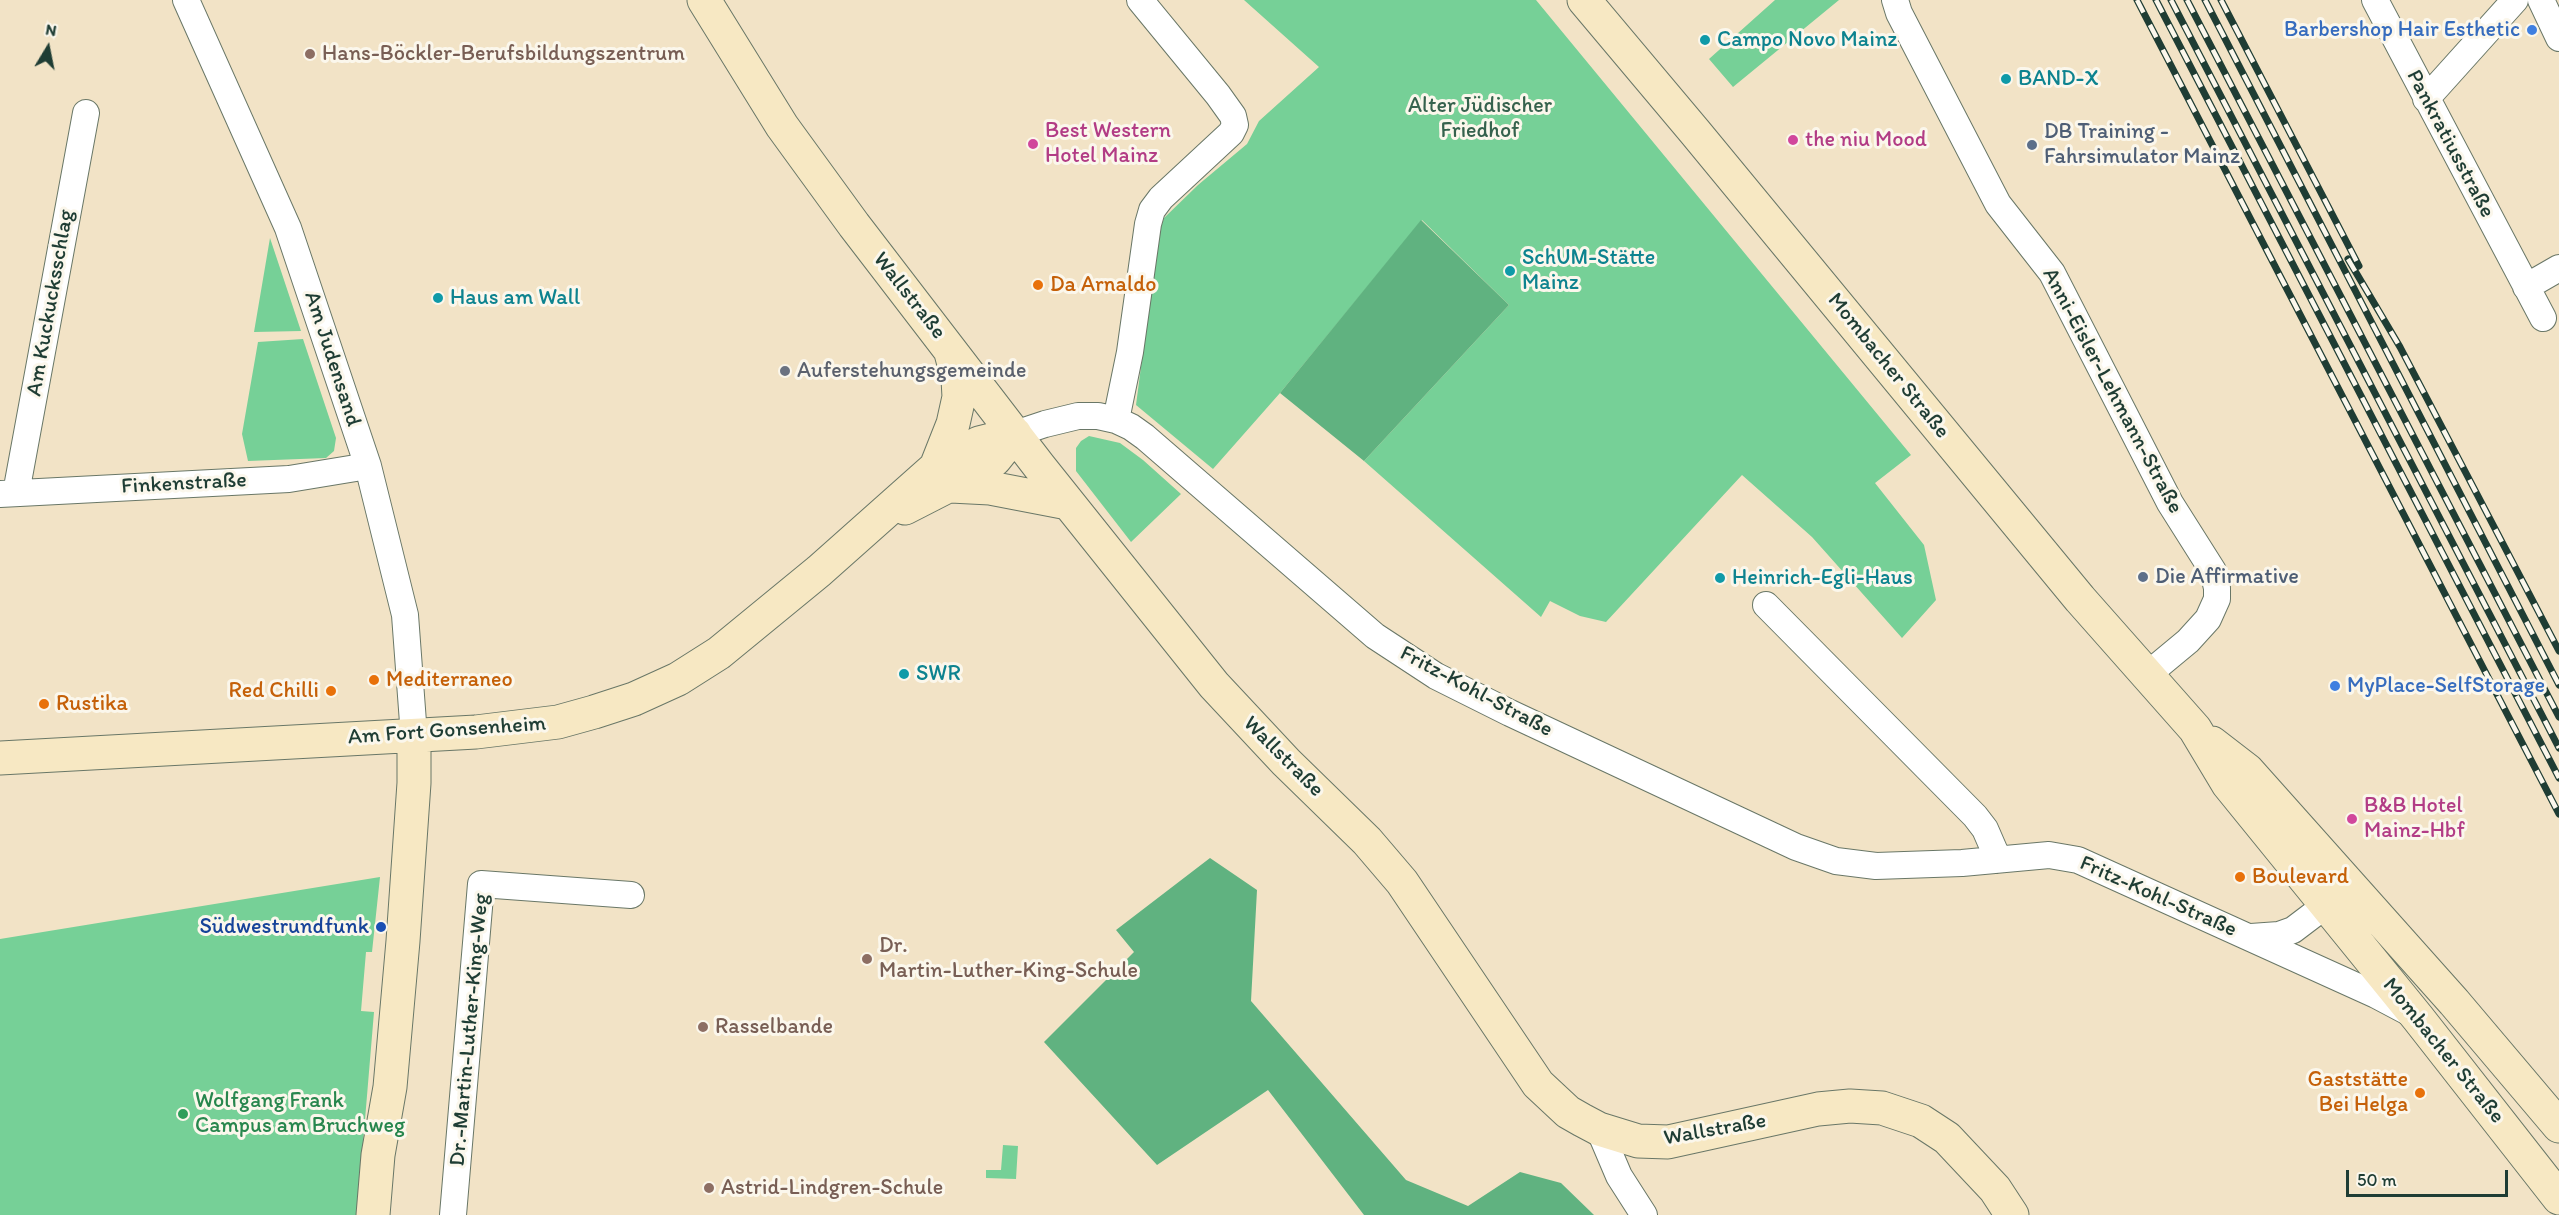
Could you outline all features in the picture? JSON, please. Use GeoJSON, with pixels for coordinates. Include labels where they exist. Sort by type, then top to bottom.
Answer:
{"type":"FeatureCollection","features":[{"type":"Feature","properties":{"kind":"street","name":"Am Judensand"},"geometry":{"type":"LineString","coordinates":[[186,0],[288,228],[368,466],[405,615],[414,736]]}},
{"type":"Feature","properties":{"kind":"street","name":"Wallstraße"},"geometry":{"type":"LineString","coordinates":[[704,0],[782,126],[854,225],[1068,503],[1214,685],[1286,762],[1367,841],[1402,882],[1538,1084],[1568,1112],[1599,1129],[1638,1141],[1668,1142],[1818,1109],[1850,1106],[1882,1108],[1921,1120],[1947,1138],[1995,1189],[2012,1215]]}},
{"type":"Feature","properties":{"kind":"street"},"geometry":{"type":"LineString","coordinates":[[1116,420],[1130,352],[1148,224],[1152,210],[1161,198],[1231,134],[1235,125],[1233,116],[1218,95],[1140,0]]}},
{"type":"Feature","properties":{"kind":"street","name":"Mombacher Straße"},"geometry":{"type":"LineString","coordinates":[[1584,0],[1717,158],[2014,520],[2147,675],[2195,729],[2247,770],[2381,920],[2559,1126]]}},
{"type":"Feature","properties":{"kind":"street","name":"Anni-Eisler-Lehmann-Straße"},"geometry":{"type":"LineString","coordinates":[[1895,0],[1899,13],[1998,204],[2052,273],[2170,503],[2213,571],[2217,598],[2208,619],[2188,641],[2147,675]]}},
{"type":"Feature","properties":{"kind":"street","name":"Pankratiusstraße"},"geometry":{"type":"LineString","coordinates":[[2375,0],[2543,318]]}},
{"type":"Feature","properties":{"kind":"street"},"geometry":{"type":"LineString","coordinates":[[2426,99],[2515,0]]}},
{"type":"Feature","properties":{"kind":"street"},"geometry":{"type":"LineString","coordinates":[[2541,0],[2559,38]]}},
{"type":"Feature","properties":{"kind":"street","name":"Am Kuckucksschlag"},"geometry":{"type":"LineString","coordinates":[[8,493],[86,113]]}},
{"type":"Feature","properties":{"kind":"street"},"geometry":{"type":"LineString","coordinates":[[2526,287],[2559,268]]}},
{"type":"Feature","properties":{"kind":"street"},"geometry":{"type":"LineString","coordinates":[[950,349],[958,379],[959,397],[943,476],[990,488],[1068,503]]}},
{"type":"Feature","properties":{"kind":"street","name":"Fritz-Kohl-Straße"},"geometry":{"type":"LineString","coordinates":[[1015,434],[1078,416],[1098,416],[1116,420],[1145,437],[1374,636],[1436,676],[1509,713],[1796,847],[1836,861],[1876,866],[2049,855],[2078,860],[2391,1002],[2418,1018]]}},
{"type":"Feature","properties":{"kind":"street","name":"Am Fort Gonsenheim"},"geometry":{"type":"LineString","coordinates":[[0,758],[518,729],[558,722],[634,699],[678,679],[719,653],[819,572],[869,526],[943,476],[980,443],[1015,434]]}},
{"type":"Feature","properties":{"kind":"street","name":"Finkenstraße"},"geometry":{"type":"LineString","coordinates":[[8,493],[289,479],[368,466]]}},
{"type":"Feature","properties":{"kind":"street"},"geometry":{"type":"LineString","coordinates":[[1766,605],[1975,816],[1985,829],[1996,860]]}},
{"type":"Feature","properties":{"kind":"street","name":"Mombacher Straße"},"geometry":{"type":"LineString","coordinates":[[2195,729],[2228,784],[2418,1018],[2559,1198]]}},
{"type":"Feature","properties":{"kind":"street"},"geometry":{"type":"LineString","coordinates":[[373,1215],[378,1155],[390,1087],[414,783],[414,736]]}},
{"type":"Feature","properties":{"kind":"street","name":"Dr.-Martin-Luther-King-Weg"},"geometry":{"type":"LineString","coordinates":[[453,1215],[480,884],[631,895]]}},
{"type":"Feature","properties":{"kind":"street"},"geometry":{"type":"LineString","coordinates":[[2326,905],[2381,920]]}},
{"type":"Feature","properties":{"kind":"street","name":"Fritz-Kohl-Straße"},"geometry":{"type":"LineString","coordinates":[[2248,936],[2262,937],[2286,933],[2326,905]]}},
{"type":"Feature","properties":{"kind":"street"},"geometry":{"type":"LineString","coordinates":[[390,1087],[398,1158],[395,1215]]}},
{"type":"Feature","properties":{"kind":"street"},"geometry":{"type":"LineString","coordinates":[[1599,1129],[1619,1176],[1644,1215]]}},
{"type":"Feature","properties":{"kind":"green space","name":"Alter Jüdischer Friedhof"},"geometry":{"type":"Polygon","coordinates":[[[1244,0],[1536,0],[1911,455],[1875,483],[1924,545],[1936,600],[1902,638],[1812,537],[1742,475],[1606,622],[1580,616],[1550,601],[1541,617],[1364,461],[1509,305],[1422,220],[1280,393],[1213,469],[1136,405],[1158,236],[1164,218],[1198,185],[1247,144],[1259,121],[1319,67],[1244,0]]]}},
{"type":"Feature","properties":{"kind":"green space"},"geometry":{"type":"Polygon","coordinates":[[[1775,0],[1839,0],[1733,87],[1709,59],[1775,0]]]}},
{"type":"Feature","properties":{"kind":"green space"},"geometry":{"type":"Polygon","coordinates":[[[1421,220],[1509,305],[1364,461],[1280,393],[1421,220]]]}},
{"type":"Feature","properties":{"kind":"green space"},"geometry":{"type":"Polygon","coordinates":[[[270,238],[301,331],[254,332],[270,238]]]}},
{"type":"Feature","properties":{"kind":"green space"},"geometry":{"type":"Polygon","coordinates":[[[303,339],[336,438],[334,451],[326,458],[248,461],[242,434],[258,342],[303,339]]]}},
{"type":"Feature","properties":{"kind":"green space"},"geometry":{"type":"Polygon","coordinates":[[[1089,436],[1120,443],[1181,494],[1131,542],[1076,471],[1076,448],[1089,436]]]}},
{"type":"Feature","properties":{"kind":"green space"},"geometry":{"type":"Polygon","coordinates":[[[1210,858],[1257,890],[1251,1001],[1406,1180],[1468,1206],[1520,1172],[1561,1183],[1594,1215],[1364,1215],[1268,1090],[1157,1165],[1044,1042],[1134,952],[1116,930],[1210,858]]]}},
{"type":"Feature","properties":{"kind":"green space","name":"Wolfgang Frank Campus am Bruchweg"},"geometry":{"type":"Polygon","coordinates":[[[380,877],[372,952],[366,952],[361,1011],[374,1012],[357,1215],[0,1215],[0,939],[380,877]]]}},
{"type":"Feature","properties":{"kind":"green space"},"geometry":{"type":"Polygon","coordinates":[[[1003,1145],[1018,1146],[1016,1179],[986,1178],[986,1170],[1001,1170],[1003,1145]]]}},
{"type":"Feature","properties":{"kind":"railway"},"geometry":{"type":"LineString","coordinates":[[2137,0],[2559,814]]}},
{"type":"Feature","properties":{"kind":"railway"},"geometry":{"type":"LineString","coordinates":[[2156,0],[2559,778]]}},
{"type":"Feature","properties":{"kind":"railway"},"geometry":{"type":"LineString","coordinates":[[2171,0],[2559,748]]}},
{"type":"Feature","properties":{"kind":"railway"},"geometry":{"type":"LineString","coordinates":[[2187,0],[2559,717]]}},
{"type":"Feature","properties":{"kind":"railway"},"geometry":{"type":"LineString","coordinates":[[2205,0],[2559,685]]}},
{"type":"Feature","properties":{"kind":"railway"},"geometry":{"type":"LineString","coordinates":[[2221,0],[2359,266]]}},
{"type":"Feature","properties":{"kind":"railway"},"geometry":{"type":"LineString","coordinates":[[2348,259],[2400,347],[2559,651]]}},
{"type":"Feature","properties":{"kind":"place","name":"Barbershop Hair Esthetic"},"geometry":{"type":"Point","coordinates":[2532,30]}},
{"type":"Feature","properties":{"kind":"place","name":"Campo Novo Mainz"},"geometry":{"type":"Point","coordinates":[1705,40]}},
{"type":"Feature","properties":{"kind":"place","name":"Hans-Böckler-Berufsbildungszentrum"},"geometry":{"type":"Point","coordinates":[310,54]}},
{"type":"Feature","properties":{"kind":"place","name":"BAND-X"},"geometry":{"type":"Point","coordinates":[2006,79]}},
{"type":"Feature","properties":{"kind":"place","name":"the niu Mood"},"geometry":{"type":"Point","coordinates":[1793,140]}},
{"type":"Feature","properties":{"kind":"place","name":"Best Western Hotel Mainz"},"geometry":{"type":"Point","coordinates":[1033,144]}},
{"type":"Feature","properties":{"kind":"place","name":"DB Training - Fahrsimulator Mainz"},"geometry":{"type":"Point","coordinates":[2032,145]}},
{"type":"Feature","properties":{"kind":"place","name":"SchUM-Stätte Mainz"},"geometry":{"type":"Point","coordinates":[1510,271]}},
{"type":"Feature","properties":{"kind":"place","name":"Da Arnaldo"},"geometry":{"type":"Point","coordinates":[1038,285]}},
{"type":"Feature","properties":{"kind":"place","name":"Haus am Wall"},"geometry":{"type":"Point","coordinates":[438,298]}},
{"type":"Feature","properties":{"kind":"place","name":"Auferstehungsgemeinde"},"geometry":{"type":"Point","coordinates":[785,371]}},
{"type":"Feature","properties":{"kind":"place","name":"Die Affirmative"},"geometry":{"type":"Point","coordinates":[2143,577]}},
{"type":"Feature","properties":{"kind":"place","name":"Heinrich-Egli-Haus"},"geometry":{"type":"Point","coordinates":[1720,578]}},
{"type":"Feature","properties":{"kind":"place","name":"SWR"},"geometry":{"type":"Point","coordinates":[904,674]}},
{"type":"Feature","properties":{"kind":"place","name":"Mediterraneo"},"geometry":{"type":"Point","coordinates":[374,680]}},
{"type":"Feature","properties":{"kind":"place","name":"MyPlace-SelfStorage"},"geometry":{"type":"Point","coordinates":[2335,686]}},
{"type":"Feature","properties":{"kind":"place","name":"Red Chilli"},"geometry":{"type":"Point","coordinates":[331,691]}},
{"type":"Feature","properties":{"kind":"place","name":"Rustika"},"geometry":{"type":"Point","coordinates":[44,704]}},
{"type":"Feature","properties":{"kind":"place","name":"B&B Hotel Mainz-Hbf"},"geometry":{"type":"Point","coordinates":[2352,819]}},
{"type":"Feature","properties":{"kind":"place","name":"Boulevard"},"geometry":{"type":"Point","coordinates":[2240,877]}},
{"type":"Feature","properties":{"kind":"place","name":"Südwestrundfunk"},"geometry":{"type":"Point","coordinates":[381,927]}},
{"type":"Feature","properties":{"kind":"place","name":"Dr. Martin-Luther-King-Schule"},"geometry":{"type":"Point","coordinates":[867,959]}},
{"type":"Feature","properties":{"kind":"place","name":"Rasselbande"},"geometry":{"type":"Point","coordinates":[703,1027]}},
{"type":"Feature","properties":{"kind":"place","name":"Gaststätte Bei Helga"},"geometry":{"type":"Point","coordinates":[2420,1093]}},
{"type":"Feature","properties":{"kind":"place","name":"Wolfgang Frank Campus am Bruchweg"},"geometry":{"type":"Point","coordinates":[183,1114]}},
{"type":"Feature","properties":{"kind":"place","name":"Astrid-Lindgren-Schule"},"geometry":{"type":"Point","coordinates":[709,1188]}}]}
